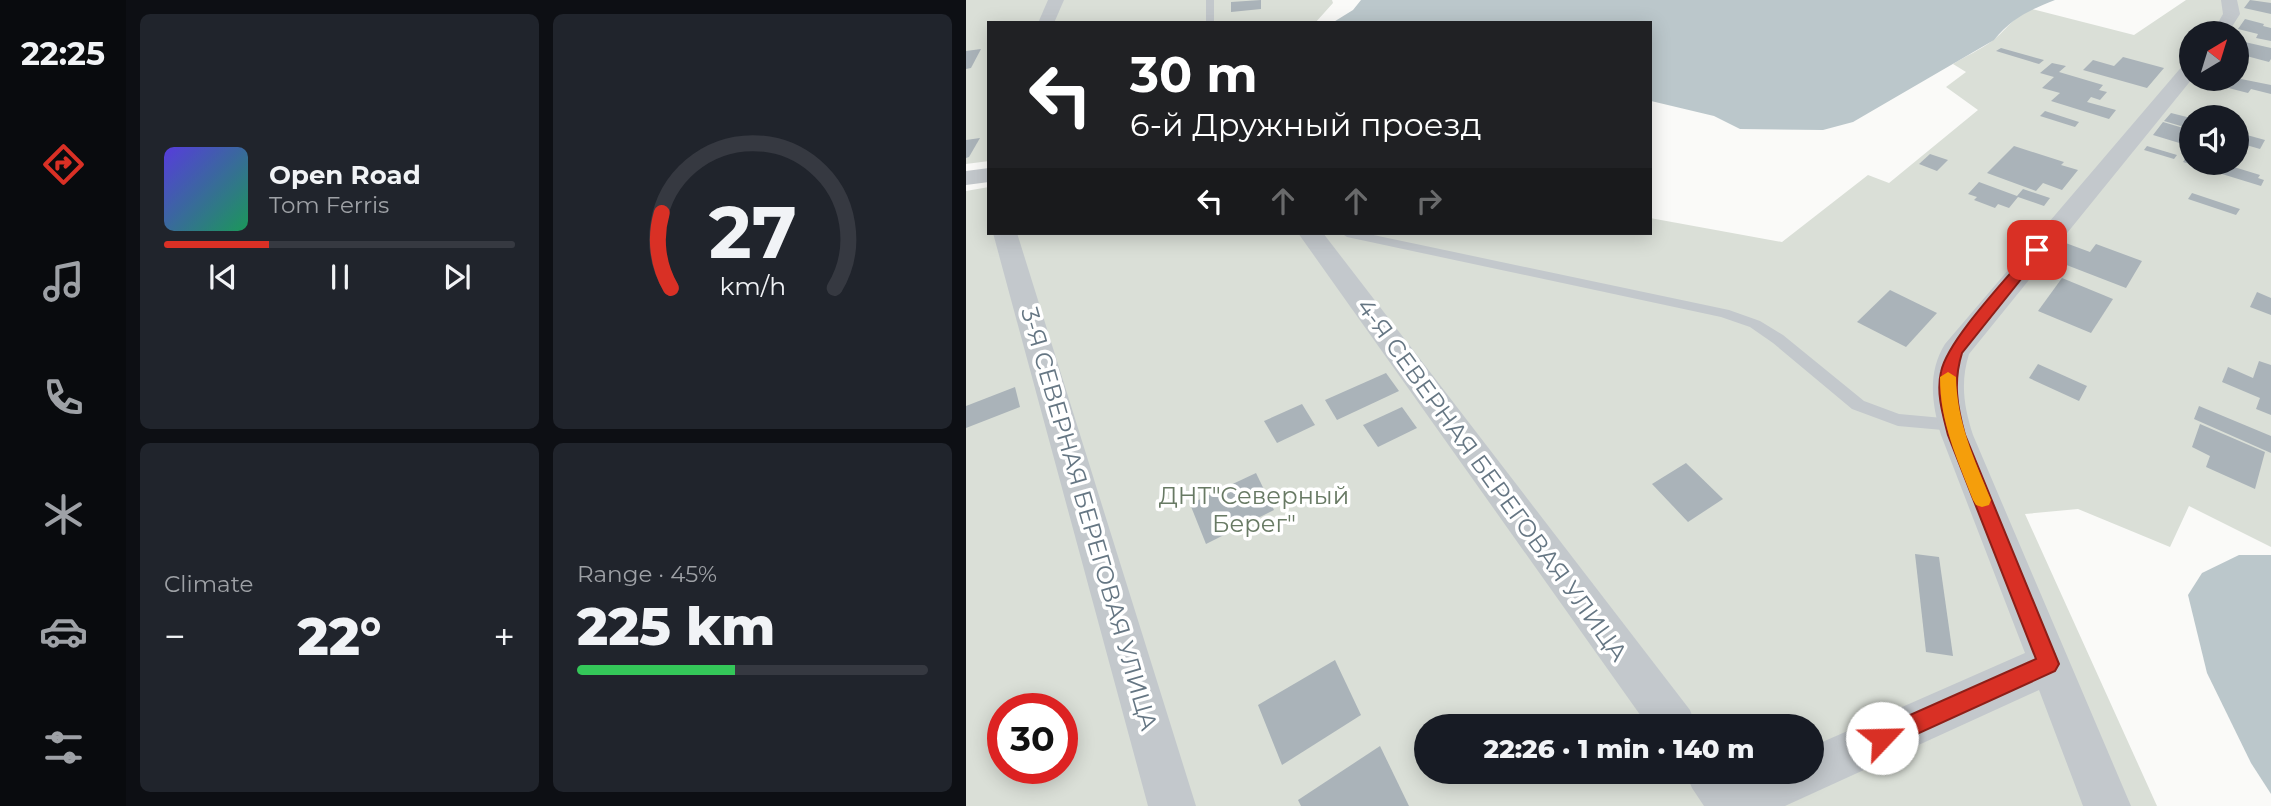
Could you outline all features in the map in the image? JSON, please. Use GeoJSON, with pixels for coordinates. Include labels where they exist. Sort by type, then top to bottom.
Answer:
{"type":"FeatureCollection","features":[{"type":"Feature","properties":{"kind":"street"},"geometry":{"type":"LineString","coordinates":[[1047,21],[1056,0]]}},
{"type":"Feature","properties":{"kind":"street"},"geometry":{"type":"LineString","coordinates":[[2229,0],[2232,6],[2229,21]]}},
{"type":"Feature","properties":{"kind":"street"},"geometry":{"type":"LineString","coordinates":[[2107,806],[1954,425],[1948,405],[1948,372],[1955,351],[2179,82]]}},
{"type":"Feature","properties":{"kind":"street"},"geometry":{"type":"LineString","coordinates":[[966,178],[987,174]]}},
{"type":"Feature","properties":{"kind":"street","name":"3-Я СЕВЕРНАЯ БЕРЕГОВАЯ УЛИЦА"},"geometry":{"type":"LineString","coordinates":[[1006,235],[1172,806]]}},
{"type":"Feature","properties":{"kind":"street","name":"4-Я СЕВЕРНАЯ БЕРЕГОВАЯ УЛИЦА"},"geometry":{"type":"LineString","coordinates":[[1311,235],[1666,714]]}},
{"type":"Feature","properties":{"kind":"street"},"geometry":{"type":"LineString","coordinates":[[1824,765],[2048,664]]}},
{"type":"Feature","properties":{"kind":"street"},"geometry":{"type":"LineString","coordinates":[[1717,784],[1733,806],[1781,784]]}},
{"type":"Feature","properties":{"kind":"lane"},"geometry":{"type":"LineString","coordinates":[[1210,0],[1210,21]]}},
{"type":"Feature","properties":{"kind":"lane"},"geometry":{"type":"LineString","coordinates":[[1356,235],[1724,313],[1755,324],[1778,339],[1858,405],[1898,420],[1954,425]]}},
{"type":"Feature","properties":{"kind":"green space"},"geometry":{"type":"Polygon","coordinates":[[[966,0],[1332,0],[1333,3],[1317,21],[987,21],[987,161],[966,164],[966,0]]]}},
{"type":"Feature","properties":{"kind":"green space","name":"ДНТ\"Северный Берег\""},"geometry":{"type":"Polygon","coordinates":[[[2186,0],[2271,0],[2271,547],[2189,506],[2170,547],[2078,509],[2025,514],[2157,806],[966,806],[966,191],[987,187],[987,235],[1652,235],[1652,218],[1782,242],[1868,175],[1889,183],[1978,110],[1946,87],[1966,72],[1953,64],[1992,41],[2032,9],[2134,35],[2186,0]]]}},
{"type":"Feature","properties":{"kind":"shaded area"},"geometry":{"type":"Polygon","coordinates":[[[1361,0],[2055,0],[2022,16],[1994,40],[1853,122],[1823,130],[1740,129],[1714,116],[1652,101],[1652,21],[1335,21],[1353,10],[1361,0]]]}},
{"type":"Feature","properties":{"kind":"shaded area"},"geometry":{"type":"Polygon","coordinates":[[[2239,555],[2271,555],[2271,794],[2251,763],[2207,673],[2188,595],[2202,573],[2239,555]]]}},
{"type":"Feature","properties":{"kind":"building"},"geometry":{"type":"Polygon","coordinates":[[[1261,0],[1261,9],[1231,12],[1231,2],[1261,0]]]}},
{"type":"Feature","properties":{"kind":"building"},"geometry":{"type":"Polygon","coordinates":[[[2250,0],[2271,3],[2271,14],[2244,8],[2250,0]]]}},
{"type":"Feature","properties":{"kind":"building"},"geometry":{"type":"Polygon","coordinates":[[[2245,19],[2271,28],[2271,41],[2256,38],[2258,34],[2249,32],[2249,21],[2244,21],[2245,19]]]}},
{"type":"Feature","properties":{"kind":"building"},"geometry":{"type":"Polygon","coordinates":[[[2249,43],[2271,48],[2269,62],[2249,57],[2249,43]]]}},
{"type":"Feature","properties":{"kind":"building"},"geometry":{"type":"Polygon","coordinates":[[[2001,48],[2044,60],[2039,64],[1996,51],[2001,48]]]}},
{"type":"Feature","properties":{"kind":"building"},"geometry":{"type":"Polygon","coordinates":[[[981,49],[971,68],[966,69],[966,51],[981,49]]]}},
{"type":"Feature","properties":{"kind":"building"},"geometry":{"type":"Polygon","coordinates":[[[2123,57],[2164,68],[2147,88],[2083,70],[2093,60],[2114,66],[2123,57]]]}},
{"type":"Feature","properties":{"kind":"building"},"geometry":{"type":"Polygon","coordinates":[[[2052,63],[2066,66],[2059,72],[2103,85],[2099,90],[2107,92],[2100,100],[2091,97],[2087,102],[2116,110],[2109,119],[2051,101],[2060,93],[2042,88],[2054,77],[2040,73],[2052,63]]]}},
{"type":"Feature","properties":{"kind":"building"},"geometry":{"type":"Polygon","coordinates":[[[2249,81],[2271,85],[2271,94],[2251,89],[2248,93],[2240,91],[2249,91],[2249,81]]]}},
{"type":"Feature","properties":{"kind":"building"},"geometry":{"type":"Polygon","coordinates":[[[2045,111],[2079,122],[2075,127],[2040,116],[2045,111]]]}},
{"type":"Feature","properties":{"kind":"building"},"geometry":{"type":"Polygon","coordinates":[[[2171,113],[2179,115],[2179,125],[2164,121],[2171,113]]]}},
{"type":"Feature","properties":{"kind":"building"},"geometry":{"type":"Polygon","coordinates":[[[2163,122],[2179,127],[2179,143],[2153,135],[2163,122]]]}},
{"type":"Feature","properties":{"kind":"building"},"geometry":{"type":"Polygon","coordinates":[[[2249,136],[2265,140],[2260,149],[2249,146],[2249,136]]]}},
{"type":"Feature","properties":{"kind":"building"},"geometry":{"type":"Polygon","coordinates":[[[980,138],[969,157],[966,158],[966,140],[980,138]]]}},
{"type":"Feature","properties":{"kind":"building"},"geometry":{"type":"Polygon","coordinates":[[[2014,146],[2064,162],[2061,165],[2078,170],[2062,190],[2043,183],[2036,191],[1987,173],[2014,146]]]}},
{"type":"Feature","properties":{"kind":"building"},"geometry":{"type":"Polygon","coordinates":[[[2147,146],[2177,155],[2174,159],[2144,150],[2147,146]]]}},
{"type":"Feature","properties":{"kind":"building"},"geometry":{"type":"Polygon","coordinates":[[[1930,154],[1948,160],[1937,171],[1919,164],[1930,154]]]}},
{"type":"Feature","properties":{"kind":"building"},"geometry":{"type":"Polygon","coordinates":[[[2249,172],[2260,175],[2258,178],[2264,180],[2261,186],[2225,175],[2249,175],[2249,172]]]}},
{"type":"Feature","properties":{"kind":"building"},"geometry":{"type":"Polygon","coordinates":[[[1979,182],[2017,196],[2023,189],[2050,198],[2044,206],[2018,197],[2009,208],[1998,204],[1995,208],[1974,200],[1977,197],[1968,194],[1979,182]]]}},
{"type":"Feature","properties":{"kind":"building"},"geometry":{"type":"Polygon","coordinates":[[[2192,193],[2240,209],[2236,215],[2188,199],[2192,193]]]}},
{"type":"Feature","properties":{"kind":"building"},"geometry":{"type":"Polygon","coordinates":[[[2063,242],[2090,252],[2096,244],[2142,261],[2126,288],[2051,259],[2063,242]]]}},
{"type":"Feature","properties":{"kind":"building"},"geometry":{"type":"Polygon","coordinates":[[[2062,278],[2113,299],[2091,333],[2038,311],[2062,278]]]}},
{"type":"Feature","properties":{"kind":"building"},"geometry":{"type":"Polygon","coordinates":[[[1890,290],[1937,313],[1906,347],[1857,322],[1890,290]]]}},
{"type":"Feature","properties":{"kind":"building"},"geometry":{"type":"Polygon","coordinates":[[[2257,292],[2271,298],[2271,315],[2250,307],[2257,292]]]}},
{"type":"Feature","properties":{"kind":"building"},"geometry":{"type":"Polygon","coordinates":[[[2259,361],[2271,365],[2271,415],[2256,409],[2260,398],[2222,382],[2228,367],[2253,378],[2259,361]]]}},
{"type":"Feature","properties":{"kind":"building"},"geometry":{"type":"Polygon","coordinates":[[[2038,364],[2087,386],[2079,401],[2029,378],[2038,364]]]}},
{"type":"Feature","properties":{"kind":"building"},"geometry":{"type":"Polygon","coordinates":[[[1386,373],[1399,391],[1337,420],[1325,400],[1386,373]]]}},
{"type":"Feature","properties":{"kind":"building"},"geometry":{"type":"Polygon","coordinates":[[[1015,387],[1020,407],[966,428],[966,406],[1015,387]]]}},
{"type":"Feature","properties":{"kind":"building"},"geometry":{"type":"Polygon","coordinates":[[[1302,404],[1315,425],[1277,443],[1264,421],[1302,404]]]}},
{"type":"Feature","properties":{"kind":"building"},"geometry":{"type":"Polygon","coordinates":[[[2199,406],[2271,436],[2271,453],[2194,419],[2199,406]]]}},
{"type":"Feature","properties":{"kind":"building"},"geometry":{"type":"Polygon","coordinates":[[[1402,407],[1417,428],[1378,447],[1363,425],[1402,407]]]}},
{"type":"Feature","properties":{"kind":"building"},"geometry":{"type":"Polygon","coordinates":[[[2200,424],[2265,452],[2255,489],[2206,467],[2210,456],[2192,447],[2200,424]]]}},
{"type":"Feature","properties":{"kind":"building"},"geometry":{"type":"Polygon","coordinates":[[[1686,463],[1723,499],[1688,522],[1652,484],[1686,463]]]}},
{"type":"Feature","properties":{"kind":"building"},"geometry":{"type":"Polygon","coordinates":[[[1256,473],[1274,510],[1206,544],[1190,504],[1256,473]]]}},
{"type":"Feature","properties":{"kind":"building"},"geometry":{"type":"Polygon","coordinates":[[[1915,554],[1939,557],[1953,656],[1926,652],[1915,554]]]}},
{"type":"Feature","properties":{"kind":"building"},"geometry":{"type":"Polygon","coordinates":[[[1335,660],[1361,715],[1282,765],[1258,705],[1335,660]]]}},
{"type":"Feature","properties":{"kind":"building"},"geometry":{"type":"Polygon","coordinates":[[[1380,746],[1409,806],[1301,806],[1298,800],[1380,746]]]}},
{"type":"Feature","properties":{"kind":"slow traffic"},"geometry":{"type":"LineString","coordinates":[[1948,377],[1948,405],[1956,435],[1982,500]]}},
{"type":"Feature","properties":{"kind":"route"},"geometry":{"type":"LineString","coordinates":[[1882,738],[2048,664],[1956,435],[1948,405],[1948,372],[1955,351],[2037,250]]}}]}
